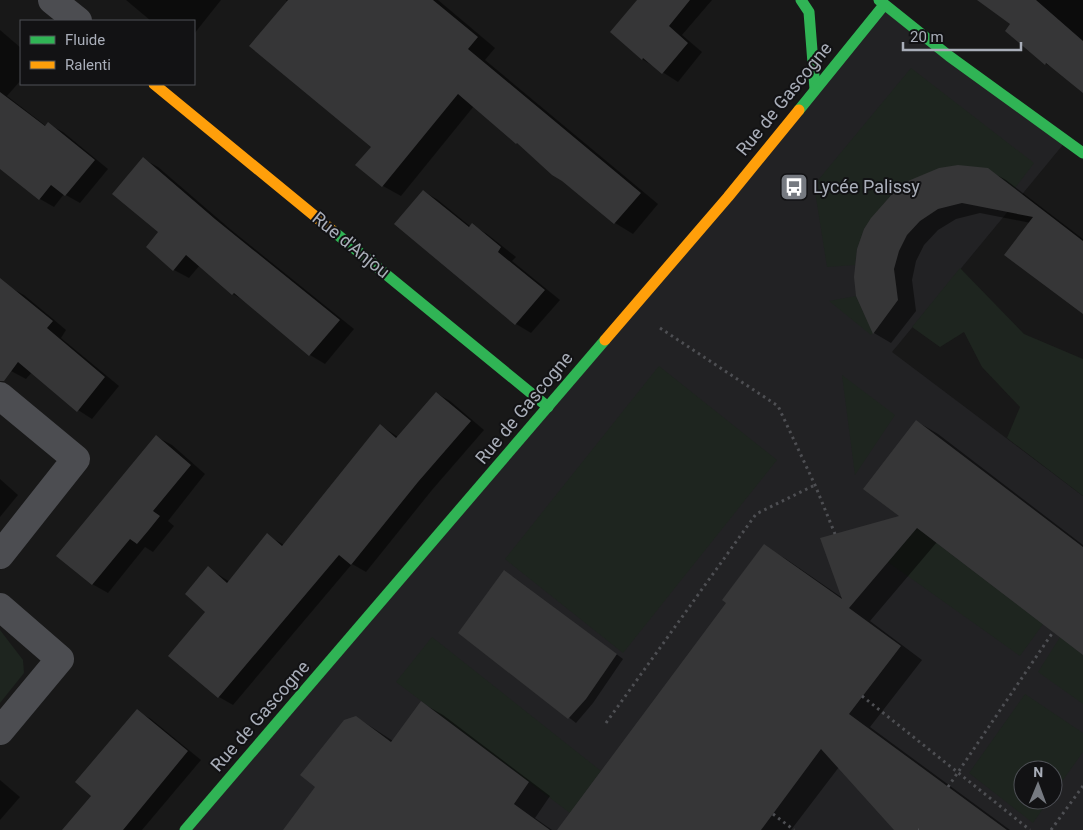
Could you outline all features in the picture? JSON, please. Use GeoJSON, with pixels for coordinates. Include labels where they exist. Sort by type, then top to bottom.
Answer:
{"type":"FeatureCollection","features":[{"type":"Feature","properties":{"kind":"street"},"geometry":{"type":"LineString","coordinates":[[52,0],[77,20]]}},
{"type":"Feature","properties":{"kind":"street"},"geometry":{"type":"LineString","coordinates":[[802,0],[809,12],[815,89]]}},
{"type":"Feature","properties":{"kind":"street"},"geometry":{"type":"LineString","coordinates":[[881,2],[949,56],[1083,153]]}},
{"type":"Feature","properties":{"kind":"street","name":"Rue de Gascogne"},"geometry":{"type":"LineString","coordinates":[[185,830],[728,197],[815,89],[881,2]]}},
{"type":"Feature","properties":{"kind":"street","name":"Rue d'Anjou"},"geometry":{"type":"LineString","coordinates":[[155,85],[548,407]]}},
{"type":"Feature","properties":{"kind":"street"},"geometry":{"type":"LineString","coordinates":[[0,396],[76,459],[0,555]]}},
{"type":"Feature","properties":{"kind":"street"},"geometry":{"type":"LineString","coordinates":[[0,607],[60,659],[0,731]]}},
{"type":"Feature","properties":{"kind":"path"},"geometry":{"type":"LineString","coordinates":[[631,308],[778,406],[816,485],[835,534]]}},
{"type":"Feature","properties":{"kind":"path"},"geometry":{"type":"LineString","coordinates":[[606,723],[756,514],[816,485]]}},
{"type":"Feature","properties":{"kind":"path"},"geometry":{"type":"LineString","coordinates":[[948,787],[1052,632]]}},
{"type":"Feature","properties":{"kind":"path"},"geometry":{"type":"LineString","coordinates":[[862,696],[1030,830]]}},
{"type":"Feature","properties":{"kind":"path"},"geometry":{"type":"LineString","coordinates":[[1051,830],[1083,786]]}},
{"type":"Feature","properties":{"kind":"path"},"geometry":{"type":"LineString","coordinates":[[773,814],[794,830]]}},
{"type":"Feature","properties":{"kind":"shaded area"},"geometry":{"type":"Polygon","coordinates":[[[884,5],[1066,141],[892,352],[1083,496],[1083,830],[187,830],[884,5]]]}},
{"type":"Feature","properties":{"kind":"shaded area"},"geometry":{"type":"Polygon","coordinates":[[[911,68],[1034,163],[1015,188],[988,169],[908,181],[894,192],[864,229],[857,249],[855,265],[827,267],[814,185],[911,68]]]}},
{"type":"Feature","properties":{"kind":"shaded area"},"geometry":{"type":"Polygon","coordinates":[[[960,268],[1024,334],[1083,359],[1083,496],[1007,438],[1020,407],[982,367],[964,332],[940,347],[912,327],[960,268]]]}},
{"type":"Feature","properties":{"kind":"shaded area"},"geometry":{"type":"Polygon","coordinates":[[[856,296],[866,318],[875,331],[871,335],[829,301],[856,296]]]}},
{"type":"Feature","properties":{"kind":"shaded area"},"geometry":{"type":"Polygon","coordinates":[[[659,366],[777,460],[623,653],[505,559],[659,366]]]}},
{"type":"Feature","properties":{"kind":"shaded area"},"geometry":{"type":"Polygon","coordinates":[[[842,375],[895,415],[855,475],[842,375]]]}},
{"type":"Feature","properties":{"kind":"shaded area"},"geometry":{"type":"Polygon","coordinates":[[[917,528],[1043,624],[1020,656],[888,562],[917,528]]]}},
{"type":"Feature","properties":{"kind":"shaded area"},"geometry":{"type":"Polygon","coordinates":[[[0,630],[23,660],[24,673],[0,703],[0,630]]]}},
{"type":"Feature","properties":{"kind":"shaded area"},"geometry":{"type":"Polygon","coordinates":[[[432,637],[601,771],[570,813],[396,682],[432,637]]]}},
{"type":"Feature","properties":{"kind":"shaded area"},"geometry":{"type":"Polygon","coordinates":[[[1060,637],[1083,655],[1083,704],[1038,672],[1060,637]]]}},
{"type":"Feature","properties":{"kind":"shaded area"},"geometry":{"type":"Polygon","coordinates":[[[1025,694],[1083,733],[1083,752],[1063,780],[1063,760],[1013,760],[1013,807],[969,773],[1025,694]]]}},
{"type":"Feature","properties":{"kind":"shaded area"},"geometry":{"type":"Polygon","coordinates":[[[1016,810],[1042,810],[1033,823],[1016,810]]]}},
{"type":"Feature","properties":{"kind":"building"},"geometry":{"type":"Polygon","coordinates":[[[288,0],[433,0],[478,37],[468,49],[641,193],[614,224],[552,175],[458,94],[382,187],[355,165],[371,147],[249,46],[288,0]]]}},
{"type":"Feature","properties":{"kind":"building"},"geometry":{"type":"Polygon","coordinates":[[[637,0],[690,0],[669,26],[688,43],[662,74],[643,58],[642,60],[610,32],[637,0]]]}},
{"type":"Feature","properties":{"kind":"building"},"geometry":{"type":"Polygon","coordinates":[[[977,0],[1036,0],[1083,41],[1083,93],[1046,63],[1045,65],[1005,31],[1010,24],[977,0]]]}},
{"type":"Feature","properties":{"kind":"building"},"geometry":{"type":"Polygon","coordinates":[[[0,92],[45,126],[48,122],[95,160],[65,196],[51,185],[39,200],[0,169],[0,92]]]}},
{"type":"Feature","properties":{"kind":"building"},"geometry":{"type":"Polygon","coordinates":[[[143,157],[215,219],[340,320],[309,356],[234,293],[232,295],[186,255],[173,271],[146,247],[158,232],[112,194],[143,157]]]}},
{"type":"Feature","properties":{"kind":"building"},"geometry":{"type":"Polygon","coordinates":[[[958,165],[988,168],[1083,241],[1083,314],[1004,255],[1033,217],[962,203],[938,209],[920,221],[907,235],[899,251],[894,269],[898,300],[873,334],[856,296],[854,277],[857,249],[864,229],[894,192],[908,181],[939,168],[958,165]]]}},
{"type":"Feature","properties":{"kind":"building"},"geometry":{"type":"Polygon","coordinates":[[[423,190],[469,227],[472,223],[501,247],[498,252],[545,290],[515,325],[394,224],[423,190]]]}},
{"type":"Feature","properties":{"kind":"building"},"geometry":{"type":"Polygon","coordinates":[[[0,278],[53,321],[47,328],[105,377],[77,412],[18,362],[4,381],[0,381],[0,278]]]}},
{"type":"Feature","properties":{"kind":"building"},"geometry":{"type":"Polygon","coordinates":[[[436,392],[471,421],[418,482],[351,565],[339,555],[218,698],[168,656],[205,612],[185,594],[208,566],[227,583],[267,533],[282,546],[380,424],[396,438],[436,392]]]}},
{"type":"Feature","properties":{"kind":"building"},"geometry":{"type":"Polygon","coordinates":[[[916,420],[1083,547],[1083,655],[917,528],[849,608],[901,646],[849,714],[1007,830],[894,830],[821,749],[761,830],[557,830],[726,603],[722,600],[764,544],[842,599],[820,538],[899,516],[863,489],[916,420]]]}},
{"type":"Feature","properties":{"kind":"building"},"geometry":{"type":"Polygon","coordinates":[[[156,435],[191,465],[153,511],[160,516],[148,531],[137,544],[130,539],[92,585],[56,556],[156,435]]]}},
{"type":"Feature","properties":{"kind":"building"},"geometry":{"type":"Polygon","coordinates":[[[504,570],[617,654],[586,699],[568,719],[458,633],[504,570]]]}},
{"type":"Feature","properties":{"kind":"building"},"geometry":{"type":"Polygon","coordinates":[[[421,701],[529,782],[514,804],[550,830],[283,830],[315,787],[300,775],[344,720],[356,716],[391,742],[421,701]]]}},
{"type":"Feature","properties":{"kind":"building"},"geometry":{"type":"Polygon","coordinates":[[[137,709],[188,751],[123,830],[62,830],[91,796],[75,782],[137,709]]]}},
{"type":"Feature","properties":{"kind":"traffic: fast"},"geometry":{"type":"LineString","coordinates":[[801,0],[809,12],[815,89]]}},
{"type":"Feature","properties":{"kind":"traffic: fast"},"geometry":{"type":"LineString","coordinates":[[879,0],[949,56],[1083,153]]}},
{"type":"Feature","properties":{"kind":"traffic: fast"},"geometry":{"type":"LineString","coordinates":[[799,110],[884,5]]}},
{"type":"Feature","properties":{"kind":"traffic: fast"},"geometry":{"type":"LineString","coordinates":[[333,231],[548,407]]}},
{"type":"Feature","properties":{"kind":"traffic: fast"},"geometry":{"type":"LineString","coordinates":[[185,830],[605,340]]}},
{"type":"Feature","properties":{"kind":"traffic: slow"},"geometry":{"type":"LineString","coordinates":[[155,85],[333,231]]}},
{"type":"Feature","properties":{"kind":"traffic: slow"},"geometry":{"type":"LineString","coordinates":[[605,340],[728,197],[799,110]]}},
{"type":"Feature","properties":{"kind":"place","name":"Lycée Palissy"},"geometry":{"type":"Point","coordinates":[794,187]}}]}
